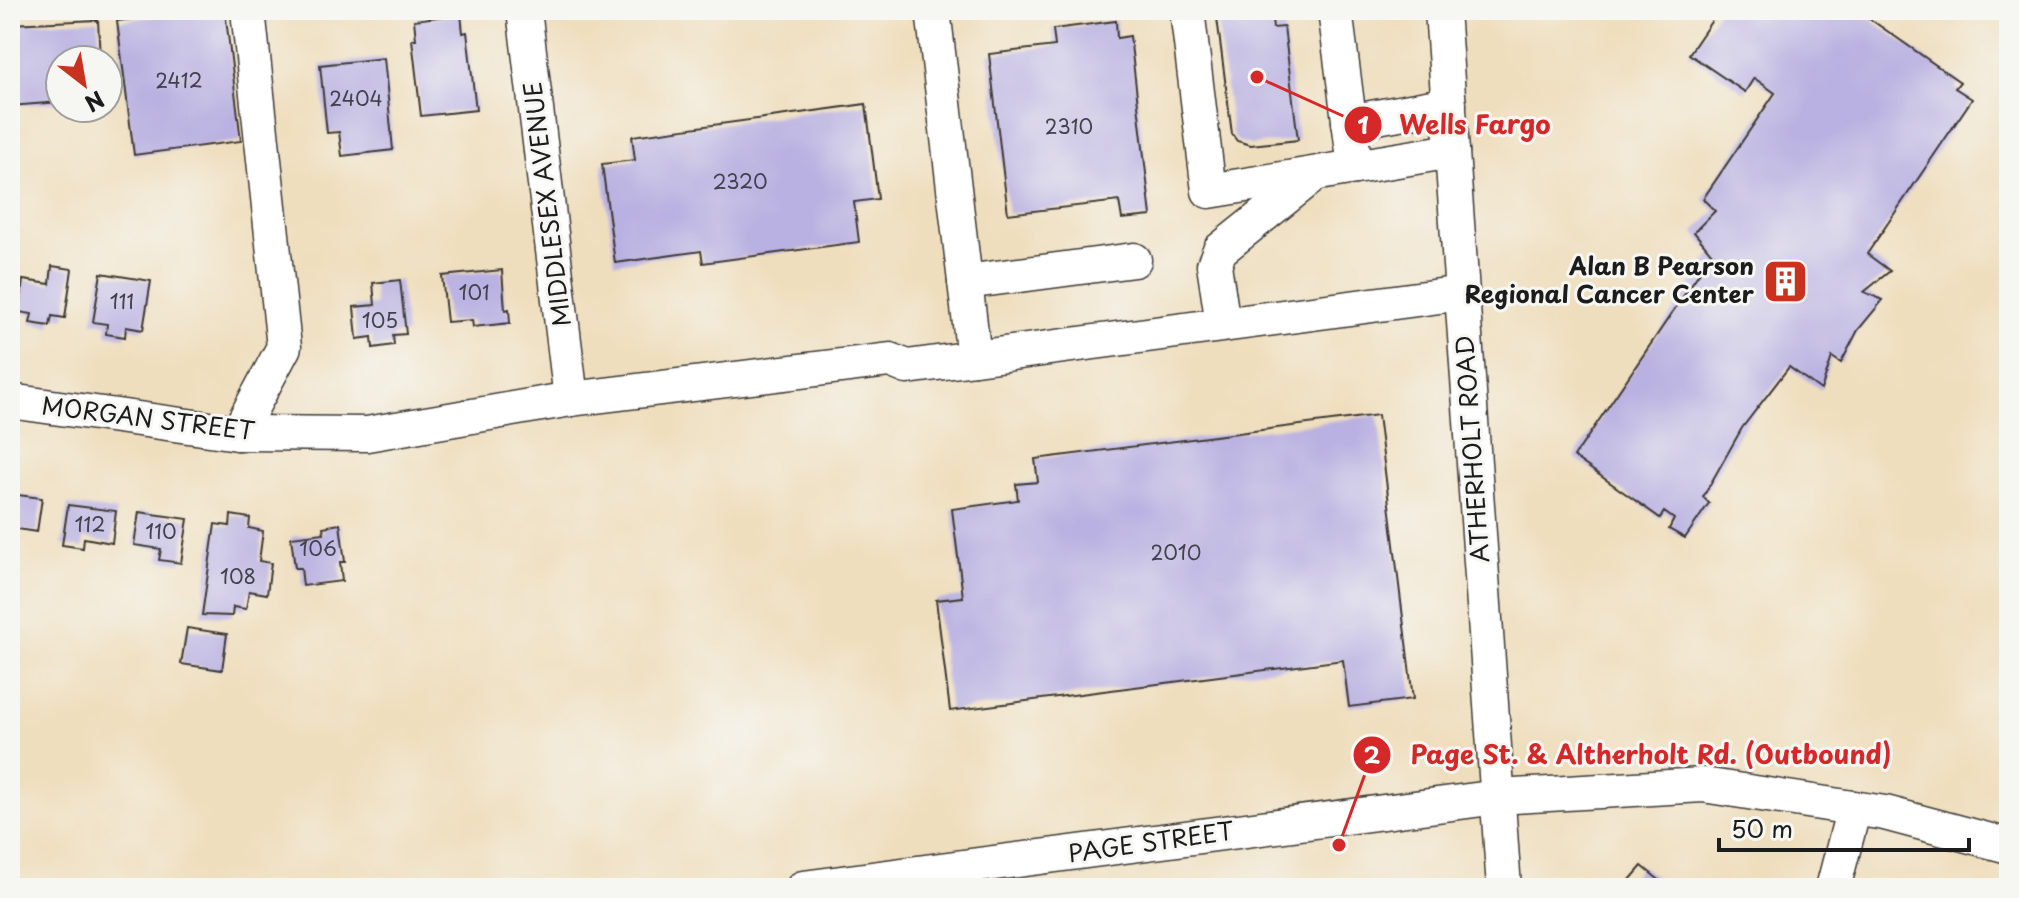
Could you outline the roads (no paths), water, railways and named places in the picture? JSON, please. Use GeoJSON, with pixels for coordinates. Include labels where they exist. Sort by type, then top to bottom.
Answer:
{"type":"FeatureCollection","features":[{"type":"Feature","properties":{"kind":"street"},"geometry":{"type":"LineString","coordinates":[[238,433],[284,347],[248,10]]}},
{"type":"Feature","properties":{"kind":"street","name":"MIDDLESEX AVENUE"},"geometry":{"type":"LineString","coordinates":[[524,10],[571,399]]}},
{"type":"Feature","properties":{"kind":"street"},"geometry":{"type":"LineString","coordinates":[[933,10],[974,358]]}},
{"type":"Feature","properties":{"kind":"street"},"geometry":{"type":"LineString","coordinates":[[1187,10],[1209,191],[1452,151]]}},
{"type":"Feature","properties":{"kind":"street"},"geometry":{"type":"LineString","coordinates":[[1335,10],[1355,167]]}},
{"type":"Feature","properties":{"kind":"street","name":"ATHERHOLT ROAD"},"geometry":{"type":"LineString","coordinates":[[1442,10],[1504,888]]}},
{"type":"Feature","properties":{"kind":"street"},"geometry":{"type":"LineString","coordinates":[[1349,122],[1449,104]]}},
{"type":"Feature","properties":{"kind":"street"},"geometry":{"type":"LineString","coordinates":[[1223,324],[1214,265],[1220,250],[1317,173]]}},
{"type":"Feature","properties":{"kind":"street"},"geometry":{"type":"LineString","coordinates":[[965,282],[1134,260]]}},
{"type":"Feature","properties":{"kind":"street","name":"MORGAN STREET"},"geometry":{"type":"LineString","coordinates":[[10,401],[238,433],[367,434],[571,399],[890,360],[907,367],[1462,293]]}},
{"type":"Feature","properties":{"kind":"street","name":"PAGE STREET"},"geometry":{"type":"LineString","coordinates":[[803,888],[1498,797],[1703,785],[1885,813],[2009,846]]}},
{"type":"Feature","properties":{"kind":"street"},"geometry":{"type":"LineString","coordinates":[[1833,888],[1854,808]]}},
{"type":"Feature","properties":{"kind":"place","name":"Wells Fargo"},"geometry":{"type":"Point","coordinates":[1257,77]}},
{"type":"Feature","properties":{"kind":"place","name":"Alan B Pearson Regional Cancer Center"},"geometry":{"type":"Point","coordinates":[1785,281]}},
{"type":"Feature","properties":{"kind":"place","name":"Page St. & Altherholt Rd. (Outbound)"},"geometry":{"type":"Point","coordinates":[1339,845]}}]}
